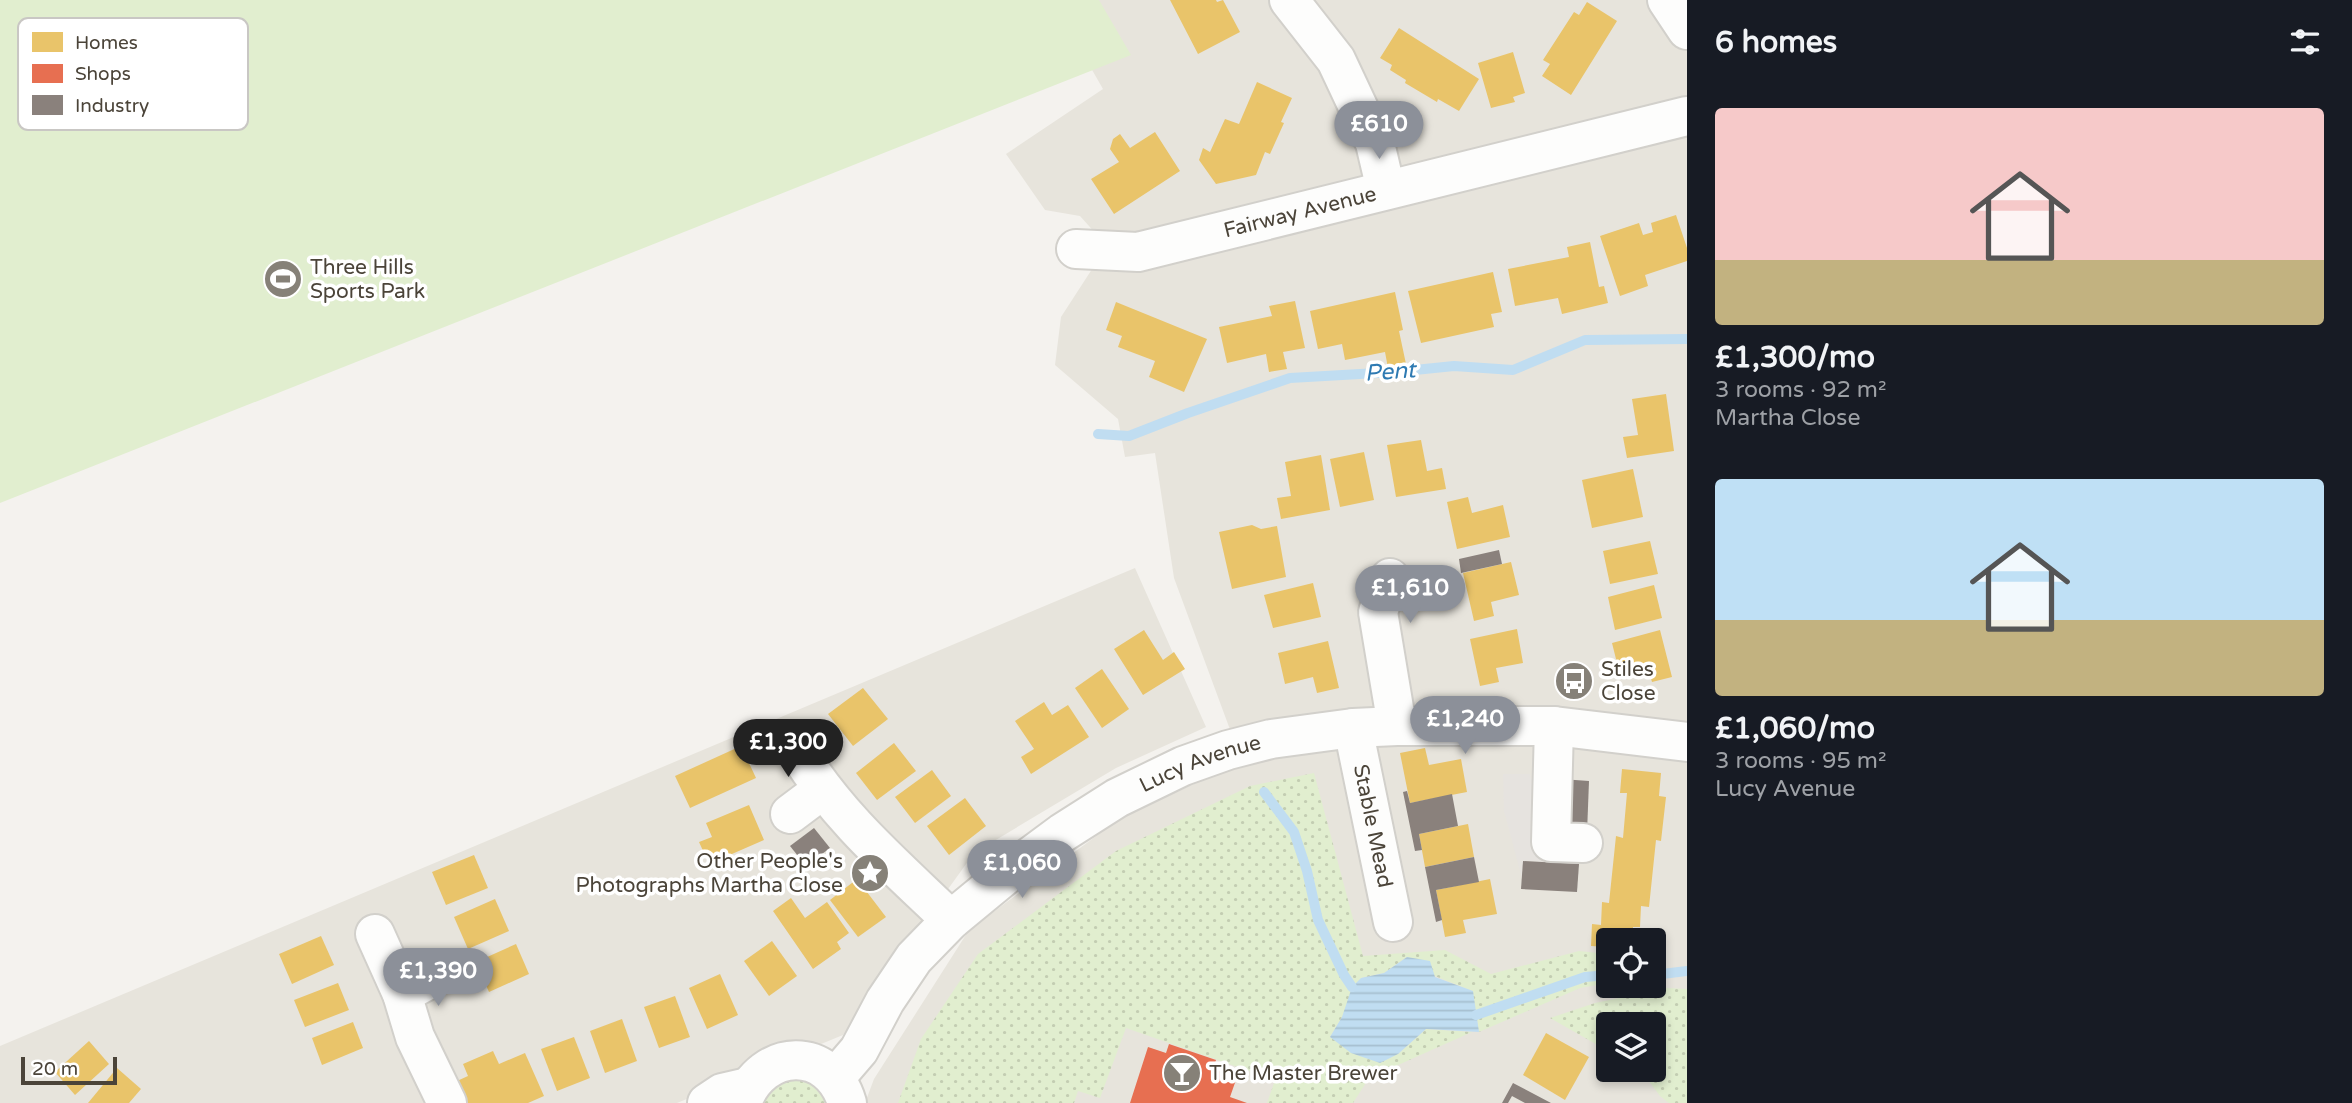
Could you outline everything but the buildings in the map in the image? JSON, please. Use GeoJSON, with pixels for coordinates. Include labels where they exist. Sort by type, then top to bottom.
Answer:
{"type":"FeatureCollection","features":[{"type":"Feature","properties":{"kind":"street"},"geometry":{"type":"LineString","coordinates":[[1289,0],[1336,61],[1375,143],[1386,190]]}},
{"type":"Feature","properties":{"kind":"street"},"geometry":{"type":"LineString","coordinates":[[1667,0],[1687,30]]}},
{"type":"Feature","properties":{"kind":"street","name":"Fairway Avenue"},"geometry":{"type":"LineString","coordinates":[[1076,249],[1138,252],[1687,116]]}},
{"type":"Feature","properties":{"kind":"street"},"geometry":{"type":"LineString","coordinates":[[1390,578],[1378,612],[1397,726]]}},
{"type":"Feature","properties":{"kind":"street"},"geometry":{"type":"LineString","coordinates":[[1554,726],[1551,842],[1583,843]]}},
{"type":"Feature","properties":{"kind":"street","name":"Lucy Avenue"},"geometry":{"type":"LineString","coordinates":[[841,1091],[859,1050],[886,1002],[915,958],[951,920],[1062,833],[1117,797],[1177,769],[1228,750],[1271,739],[1353,728],[1554,726],[1687,742]]}},
{"type":"Feature","properties":{"kind":"street","name":"Stable Mead"},"geometry":{"type":"LineString","coordinates":[[1353,728],[1393,922]]}},
{"type":"Feature","properties":{"kind":"street"},"geometry":{"type":"LineString","coordinates":[[796,750],[822,790],[886,860],[951,920]]}},
{"type":"Feature","properties":{"kind":"street"},"geometry":{"type":"LineString","coordinates":[[790,814],[822,790]]}},
{"type":"Feature","properties":{"kind":"street"},"geometry":{"type":"LineString","coordinates":[[374,933],[402,994],[415,1037],[447,1103]]}},
{"type":"Feature","properties":{"kind":"street"},"geometry":{"type":"LineString","coordinates":[[402,994],[446,971]]}},
{"type":"Feature","properties":{"kind":"street"},"geometry":{"type":"LineString","coordinates":[[707,1103],[722,1093],[745,1095],[759,1074],[773,1065],[789,1060],[806,1061],[820,1066],[841,1091]]}},
{"type":"Feature","properties":{"kind":"shaded area"},"geometry":{"type":"Polygon","coordinates":[[[1052,0],[1687,0],[1687,1103],[865,1103],[874,1079],[969,930],[1122,817],[1242,762],[1174,578],[1155,453],[1125,457],[1118,419],[1055,365],[1061,317],[1107,246],[1080,216],[1045,210],[1006,154],[1103,89],[1052,0]]]}},
{"type":"Feature","properties":{"kind":"shaded area"},"geometry":{"type":"Polygon","coordinates":[[[1135,568],[1206,727],[1116,768],[974,853],[843,1035],[677,1103],[0,1103],[0,1046],[1135,568]]]}},
{"type":"Feature","properties":{"kind":"shaded area"},"geometry":{"type":"Polygon","coordinates":[[[1503,774],[1530,774],[1531,779],[1561,779],[1580,833],[1579,864],[1523,861],[1522,878],[1504,811],[1503,774]]]}},
{"type":"Feature","properties":{"kind":"green space","name":"Three Hills Sports Park"},"geometry":{"type":"Polygon","coordinates":[[[0,0],[1099,0],[1131,55],[0,503],[0,0]]]}},
{"type":"Feature","properties":{"kind":"green space"},"geometry":{"type":"Polygon","coordinates":[[[1314,773],[1363,956],[1445,950],[1491,974],[1579,951],[1596,953],[1596,985],[1580,988],[1479,1032],[1472,991],[1435,976],[1407,957],[1384,973],[1361,978],[1330,1037],[1398,1054],[1426,1029],[1472,1032],[1369,1078],[1353,1103],[1267,1103],[1275,1080],[1126,1028],[1100,1098],[1078,1091],[1074,1103],[898,1103],[921,1039],[978,954],[1116,851],[1250,786],[1314,773]]]}},
{"type":"Feature","properties":{"kind":"green space"},"geometry":{"type":"Polygon","coordinates":[[[1666,988],[1687,989],[1687,1103],[1669,1103],[1650,1082],[1666,1082],[1666,1012],[1596,1012],[1596,1044],[1550,1018],[1619,998],[1666,998],[1666,988]]]}},
{"type":"Feature","properties":{"kind":"green space"},"geometry":{"type":"Polygon","coordinates":[[[799,1078],[820,1088],[828,1103],[761,1103],[778,1082],[799,1078]]]}},
{"type":"Feature","properties":{"kind":"water"},"geometry":{"type":"Polygon","coordinates":[[[1407,957],[1430,961],[1435,977],[1473,991],[1479,1032],[1426,1029],[1398,1054],[1380,1063],[1351,1053],[1330,1037],[1342,1017],[1352,987],[1361,978],[1384,973],[1407,957]]]}},
{"type":"Feature","properties":{"kind":"waterway","name":"Pent"},"geometry":{"type":"LineString","coordinates":[[1098,434],[1129,436],[1290,378],[1454,366],[1513,370],[1585,340],[1687,339]]}},
{"type":"Feature","properties":{"kind":"waterway"},"geometry":{"type":"LineString","coordinates":[[1264,792],[1294,832],[1307,871],[1318,920],[1352,987]]}},
{"type":"Feature","properties":{"kind":"waterway"},"geometry":{"type":"LineString","coordinates":[[1666,974],[1687,971]]}},
{"type":"Feature","properties":{"kind":"waterway"},"geometry":{"type":"LineString","coordinates":[[1476,1015],[1585,977],[1596,976]]}},
{"type":"Feature","properties":{"kind":"place","name":"Three Hills Sports Park"},"geometry":{"type":"Point","coordinates":[283,279]}},
{"type":"Feature","properties":{"kind":"place","name":"Stiles Close"},"geometry":{"type":"Point","coordinates":[1574,681]}},
{"type":"Feature","properties":{"kind":"place","name":"Other People's Photographs Martha Close"},"geometry":{"type":"Point","coordinates":[870,873]}},
{"type":"Feature","properties":{"kind":"place","name":"The Master Brewer"},"geometry":{"type":"Point","coordinates":[1182,1073]}}]}
